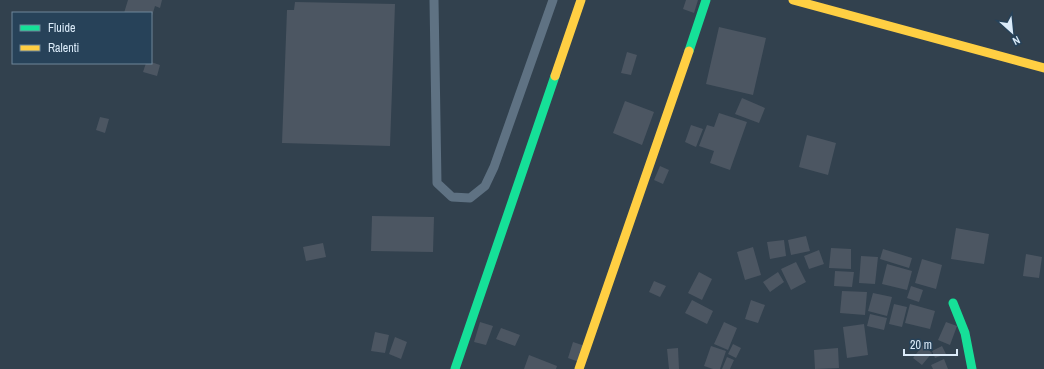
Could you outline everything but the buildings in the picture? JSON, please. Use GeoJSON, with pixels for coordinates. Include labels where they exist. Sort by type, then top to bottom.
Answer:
{"type":"FeatureCollection","features":[{"type":"Feature","properties":{"kind":"street"},"geometry":{"type":"LineString","coordinates":[[455,369],[581,0]]}},
{"type":"Feature","properties":{"kind":"street"},"geometry":{"type":"LineString","coordinates":[[579,369],[706,0]]}},
{"type":"Feature","properties":{"kind":"street"},"geometry":{"type":"LineString","coordinates":[[793,0],[1044,68]]}},
{"type":"Feature","properties":{"kind":"street"},"geometry":{"type":"LineString","coordinates":[[953,303],[965,333],[972,369]]}},
{"type":"Feature","properties":{"kind":"lane"},"geometry":{"type":"LineString","coordinates":[[434,0],[437,183],[452,197],[470,198],[485,186],[494,166],[553,0]]}},
{"type":"Feature","properties":{"kind":"traffic: fast"},"geometry":{"type":"LineString","coordinates":[[689,51],[706,0]]}},
{"type":"Feature","properties":{"kind":"traffic: fast"},"geometry":{"type":"LineString","coordinates":[[455,369],[555,76]]}},
{"type":"Feature","properties":{"kind":"traffic: fast"},"geometry":{"type":"LineString","coordinates":[[953,303],[965,333],[972,369]]}},
{"type":"Feature","properties":{"kind":"traffic: slow"},"geometry":{"type":"LineString","coordinates":[[555,76],[581,0]]}},
{"type":"Feature","properties":{"kind":"traffic: slow"},"geometry":{"type":"LineString","coordinates":[[793,0],[1044,68]]}},
{"type":"Feature","properties":{"kind":"traffic: slow"},"geometry":{"type":"LineString","coordinates":[[579,369],[689,51]]}}]}
